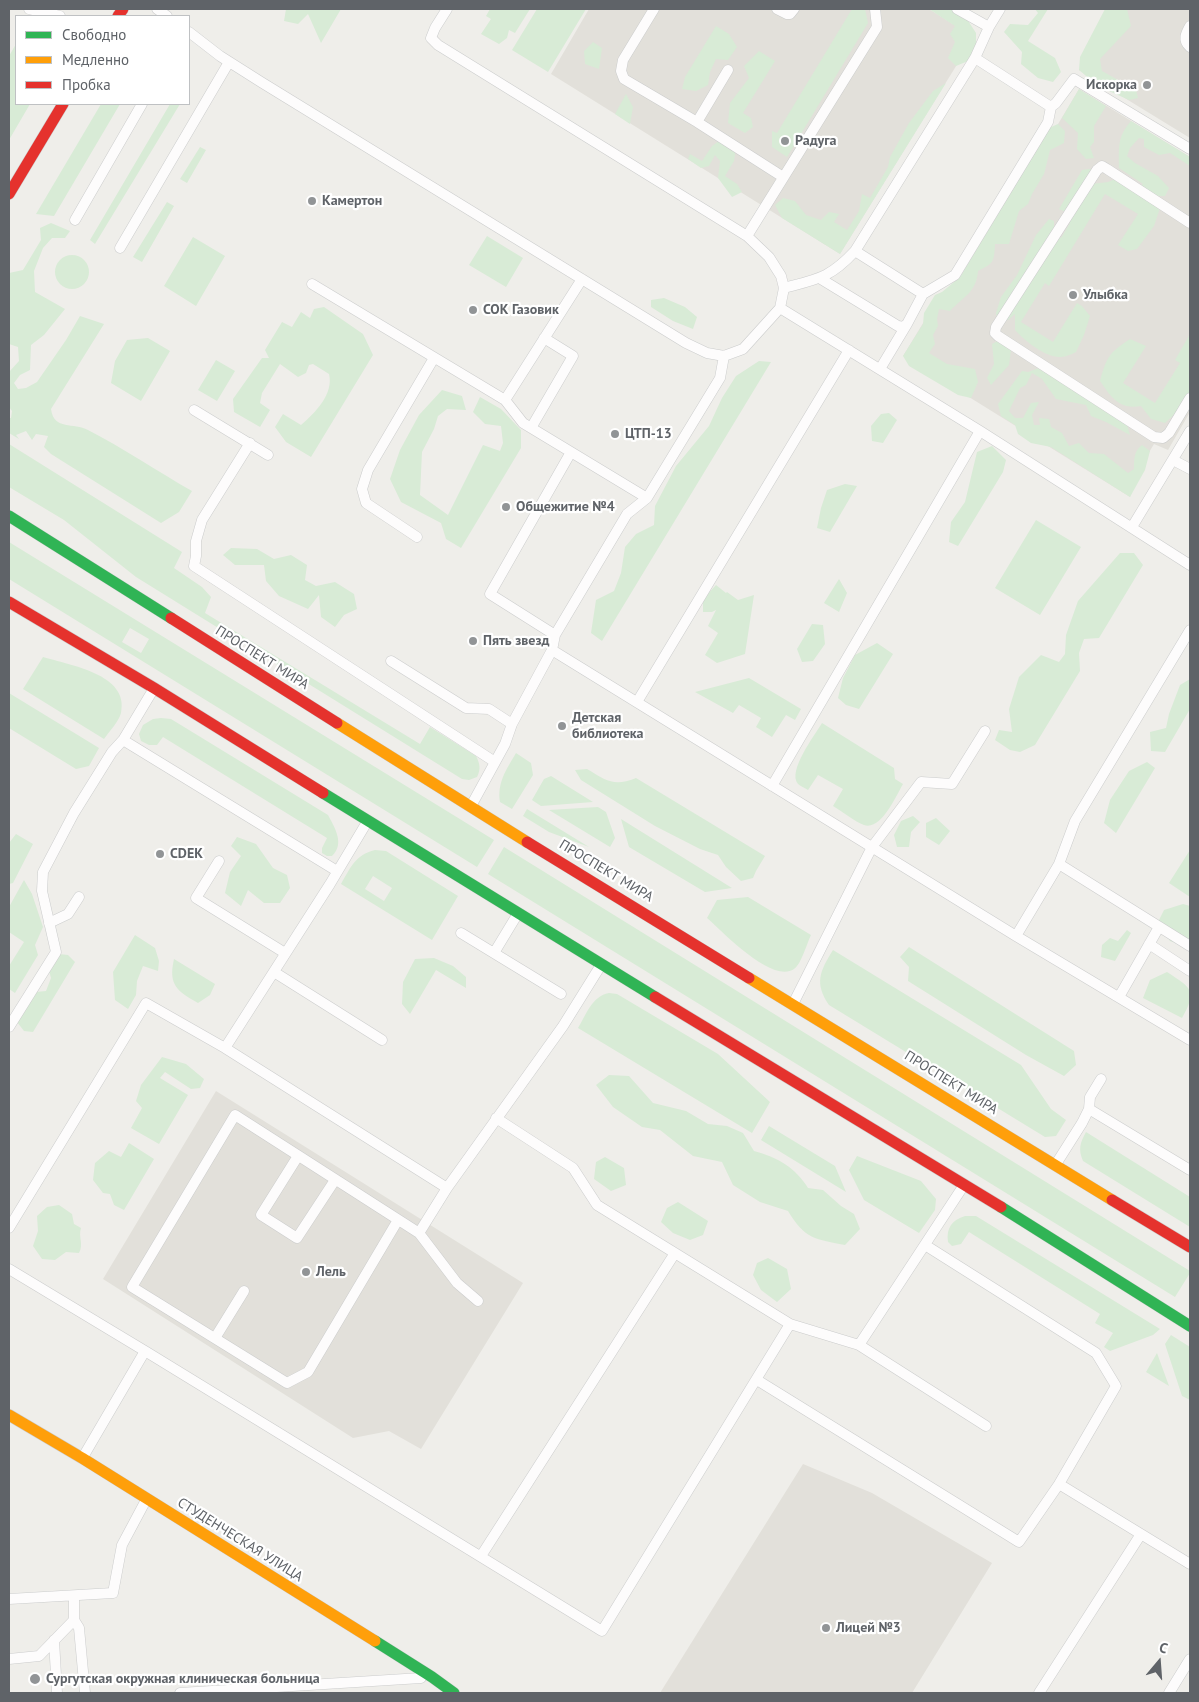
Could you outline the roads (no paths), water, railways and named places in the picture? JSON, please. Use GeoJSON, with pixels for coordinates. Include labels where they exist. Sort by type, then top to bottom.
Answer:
{"type":"FeatureCollection","features":[{"type":"Feature","properties":{"kind":"main road"},"geometry":{"type":"LineString","coordinates":[[9,194],[63,105]]}},
{"type":"Feature","properties":{"kind":"main road","name":"ПРОСПЕКТ МИРА"},"geometry":{"type":"LineString","coordinates":[[9,516],[470,807],[1190,1247]]}},
{"type":"Feature","properties":{"kind":"main road"},"geometry":{"type":"LineString","coordinates":[[9,602],[154,688],[601,965],[965,1184],[1190,1326]]}},
{"type":"Feature","properties":{"kind":"main road","name":"СТУДЕНЧЕСКАЯ УЛИЦА"},"geometry":{"type":"LineString","coordinates":[[9,1415],[82,1458],[432,1677],[454,1693]]}},
{"type":"Feature","properties":{"kind":"lane"},"geometry":{"type":"LineString","coordinates":[[29,9],[56,15]]}},
{"type":"Feature","properties":{"kind":"lane"},"geometry":{"type":"LineString","coordinates":[[190,33],[229,62],[686,344],[707,353],[724,356],[743,349],[780,308],[784,288],[781,276],[769,257],[747,236],[438,45],[431,38],[447,9]]}},
{"type":"Feature","properties":{"kind":"lane"},"geometry":{"type":"LineString","coordinates":[[654,9],[623,60],[621,71],[624,79],[783,176]]}},
{"type":"Feature","properties":{"kind":"lane"},"geometry":{"type":"LineString","coordinates":[[777,9],[787,14],[790,14],[794,9]]}},
{"type":"Feature","properties":{"kind":"lane"},"geometry":{"type":"LineString","coordinates":[[747,236],[877,27],[875,9]]}},
{"type":"Feature","properties":{"kind":"lane"},"geometry":{"type":"LineString","coordinates":[[957,9],[989,27]]}},
{"type":"Feature","properties":{"kind":"lane"},"geometry":{"type":"LineString","coordinates":[[784,288],[821,279],[840,268],[855,252],[975,58],[989,27],[1000,9]]}},
{"type":"Feature","properties":{"kind":"lane"},"geometry":{"type":"LineString","coordinates":[[1190,26],[1185,34],[1185,40],[1190,47]]}},
{"type":"Feature","properties":{"kind":"lane"},"geometry":{"type":"LineString","coordinates":[[975,58],[1050,107]]}},
{"type":"Feature","properties":{"kind":"lane"},"geometry":{"type":"LineString","coordinates":[[120,248],[229,62]]}},
{"type":"Feature","properties":{"kind":"lane"},"geometry":{"type":"LineString","coordinates":[[697,122],[728,70]]}},
{"type":"Feature","properties":{"kind":"lane"},"geometry":{"type":"LineString","coordinates":[[880,369],[923,294],[955,275],[1048,122],[1050,107],[1056,103],[1074,79],[1190,149]]}},
{"type":"Feature","properties":{"kind":"lane"},"geometry":{"type":"LineString","coordinates":[[75,220],[141,105]]}},
{"type":"Feature","properties":{"kind":"lane"},"geometry":{"type":"LineString","coordinates":[[1190,223],[1102,166],[996,327],[995,333],[1154,437],[1163,438],[1169,433],[1190,398]]}},
{"type":"Feature","properties":{"kind":"lane"},"geometry":{"type":"LineString","coordinates":[[855,252],[923,294]]}},
{"type":"Feature","properties":{"kind":"lane"},"geometry":{"type":"LineString","coordinates":[[505,400],[582,279]]}},
{"type":"Feature","properties":{"kind":"lane"},"geometry":{"type":"LineString","coordinates":[[821,279],[898,326],[903,327],[907,324]]}},
{"type":"Feature","properties":{"kind":"lane"},"geometry":{"type":"LineString","coordinates":[[312,284],[505,400],[523,423],[647,498]]}},
{"type":"Feature","properties":{"kind":"lane"},"geometry":{"type":"LineString","coordinates":[[780,308],[980,430],[1190,565]]}},
{"type":"Feature","properties":{"kind":"lane"},"geometry":{"type":"LineString","coordinates":[[531,428],[574,356],[544,338]]}},
{"type":"Feature","properties":{"kind":"lane"},"geometry":{"type":"LineString","coordinates":[[637,702],[848,350]]}},
{"type":"Feature","properties":{"kind":"lane"},"geometry":{"type":"LineString","coordinates":[[470,807],[505,744],[512,724],[552,650],[555,635],[627,514],[647,498],[720,378],[724,356]]}},
{"type":"Feature","properties":{"kind":"lane"},"geometry":{"type":"LineString","coordinates":[[417,536],[366,503],[362,489],[368,470],[434,358]]}},
{"type":"Feature","properties":{"kind":"lane"},"geometry":{"type":"LineString","coordinates":[[194,410],[268,455]]}},
{"type":"Feature","properties":{"kind":"lane"},"geometry":{"type":"LineString","coordinates":[[772,786],[980,430]]}},
{"type":"Feature","properties":{"kind":"lane"},"geometry":{"type":"LineString","coordinates":[[1132,527],[1190,431]]}},
{"type":"Feature","properties":{"kind":"lane"},"geometry":{"type":"LineString","coordinates":[[1169,433],[1184,442]]}},
{"type":"Feature","properties":{"kind":"lane"},"geometry":{"type":"LineString","coordinates":[[250,444],[202,520],[196,541],[194,566],[495,762]]}},
{"type":"Feature","properties":{"kind":"lane"},"geometry":{"type":"LineString","coordinates":[[555,635],[490,594],[571,452]]}},
{"type":"Feature","properties":{"kind":"lane"},"geometry":{"type":"LineString","coordinates":[[1173,460],[1190,469]]}},
{"type":"Feature","properties":{"kind":"lane"},"geometry":{"type":"LineString","coordinates":[[1016,936],[1059,864],[1075,820],[1190,630]]}},
{"type":"Feature","properties":{"kind":"lane"},"geometry":{"type":"LineString","coordinates":[[552,650],[1016,936],[1190,1040]]}},
{"type":"Feature","properties":{"kind":"lane"},"geometry":{"type":"LineString","coordinates":[[391,661],[466,708],[489,709],[512,724]]}},
{"type":"Feature","properties":{"kind":"lane"},"geometry":{"type":"LineString","coordinates":[[9,1027],[56,952],[42,891],[43,872],[74,813],[112,752],[123,740],[154,688]]}},
{"type":"Feature","properties":{"kind":"lane"},"geometry":{"type":"LineString","coordinates":[[793,1003],[872,846],[921,782],[952,784],[985,731]]}},
{"type":"Feature","properties":{"kind":"lane"},"geometry":{"type":"LineString","coordinates":[[123,740],[337,872]]}},
{"type":"Feature","properties":{"kind":"lane"},"geometry":{"type":"LineString","coordinates":[[225,1048],[337,872],[367,821]]}},
{"type":"Feature","properties":{"kind":"lane"},"geometry":{"type":"LineString","coordinates":[[219,861],[196,898],[286,953]]}},
{"type":"Feature","properties":{"kind":"lane"},"geometry":{"type":"LineString","coordinates":[[1059,864],[1190,946]]}},
{"type":"Feature","properties":{"kind":"lane"},"geometry":{"type":"LineString","coordinates":[[49,923],[68,914],[79,897]]}},
{"type":"Feature","properties":{"kind":"lane"},"geometry":{"type":"LineString","coordinates":[[494,953],[518,914]]}},
{"type":"Feature","properties":{"kind":"lane"},"geometry":{"type":"LineString","coordinates":[[1119,997],[1159,927]]}},
{"type":"Feature","properties":{"kind":"lane"},"geometry":{"type":"LineString","coordinates":[[461,933],[561,994]]}},
{"type":"Feature","properties":{"kind":"lane"},"geometry":{"type":"LineString","coordinates":[[1150,944],[1190,970]]}},
{"type":"Feature","properties":{"kind":"lane"},"geometry":{"type":"LineString","coordinates":[[419,1233],[447,1188],[496,1118],[564,1026],[601,965]]}},
{"type":"Feature","properties":{"kind":"lane"},"geometry":{"type":"LineString","coordinates":[[274,972],[382,1040]]}},
{"type":"Feature","properties":{"kind":"lane"},"geometry":{"type":"LineString","coordinates":[[9,1228],[146,1003],[225,1048],[447,1188]]}},
{"type":"Feature","properties":{"kind":"lane"},"geometry":{"type":"LineString","coordinates":[[1056,1165],[1089,1109],[1090,1097],[1101,1080]]}},
{"type":"Feature","properties":{"kind":"lane"},"geometry":{"type":"LineString","coordinates":[[1089,1109],[1190,1170]]}},
{"type":"Feature","properties":{"kind":"lane"},"geometry":{"type":"LineString","coordinates":[[398,1220],[308,1372],[287,1383],[132,1287],[235,1116],[419,1233],[457,1283],[478,1301]]}},
{"type":"Feature","properties":{"kind":"lane"},"geometry":{"type":"LineString","coordinates":[[496,1118],[573,1168],[597,1204],[674,1253],[790,1324],[859,1345],[986,1426]]}},
{"type":"Feature","properties":{"kind":"lane"},"geometry":{"type":"LineString","coordinates":[[298,1156],[261,1215],[282,1229],[297,1238],[335,1180]]}},
{"type":"Feature","properties":{"kind":"lane"},"geometry":{"type":"LineString","coordinates":[[859,1345],[965,1184]]}},
{"type":"Feature","properties":{"kind":"lane"},"geometry":{"type":"LineString","coordinates":[[757,1380],[1019,1542],[1059,1484],[1116,1386],[1096,1353],[925,1245]]}},
{"type":"Feature","properties":{"kind":"lane"},"geometry":{"type":"LineString","coordinates":[[481,1556],[674,1253]]}},
{"type":"Feature","properties":{"kind":"lane"},"geometry":{"type":"LineString","coordinates":[[9,1269],[602,1631],[790,1324]]}},
{"type":"Feature","properties":{"kind":"lane"},"geometry":{"type":"LineString","coordinates":[[214,1338],[244,1291]]}},
{"type":"Feature","properties":{"kind":"lane"},"geometry":{"type":"LineString","coordinates":[[82,1458],[146,1351]]}},
{"type":"Feature","properties":{"kind":"lane"},"geometry":{"type":"LineString","coordinates":[[1059,1484],[1190,1564]]}},
{"type":"Feature","properties":{"kind":"lane"},"geometry":{"type":"LineString","coordinates":[[9,1599],[113,1593],[122,1545],[147,1500]]}},
{"type":"Feature","properties":{"kind":"lane"},"geometry":{"type":"LineString","coordinates":[[1039,1693],[1141,1534]]}},
{"type":"Feature","properties":{"kind":"lane"},"geometry":{"type":"LineString","coordinates":[[74,1596],[74,1620],[79,1628],[85,1693]]}},
{"type":"Feature","properties":{"kind":"lane"},"geometry":{"type":"LineString","coordinates":[[9,1658],[40,1656],[74,1620]]}},
{"type":"Feature","properties":{"kind":"lane"},"geometry":{"type":"LineString","coordinates":[[54,1640],[57,1693]]}},
{"type":"Feature","properties":{"kind":"lane"},"geometry":{"type":"LineString","coordinates":[[1169,1693],[1190,1659]]}},
{"type":"Feature","properties":{"kind":"lane"},"geometry":{"type":"LineString","coordinates":[[180,1693],[236,1691],[432,1677]]}},
{"type":"Feature","properties":{"kind":"place","name":"Искорка"},"geometry":{"type":"Point","coordinates":[1147,85]}},
{"type":"Feature","properties":{"kind":"place","name":"Радуга"},"geometry":{"type":"Point","coordinates":[785,141]}},
{"type":"Feature","properties":{"kind":"place","name":"Камертон"},"geometry":{"type":"Point","coordinates":[312,201]}},
{"type":"Feature","properties":{"kind":"place","name":"Улыбка"},"geometry":{"type":"Point","coordinates":[1073,295]}},
{"type":"Feature","properties":{"kind":"place","name":"СОК Газовик"},"geometry":{"type":"Point","coordinates":[473,310]}},
{"type":"Feature","properties":{"kind":"place","name":"ЦТП-13"},"geometry":{"type":"Point","coordinates":[615,434]}},
{"type":"Feature","properties":{"kind":"place","name":"Общежитие №4"},"geometry":{"type":"Point","coordinates":[506,507]}},
{"type":"Feature","properties":{"kind":"place","name":"Пять звезд"},"geometry":{"type":"Point","coordinates":[473,641]}},
{"type":"Feature","properties":{"kind":"place","name":"Детская библиотека"},"geometry":{"type":"Point","coordinates":[562,726]}},
{"type":"Feature","properties":{"kind":"place","name":"CDEK"},"geometry":{"type":"Point","coordinates":[160,854]}},
{"type":"Feature","properties":{"kind":"place","name":"Лель"},"geometry":{"type":"Point","coordinates":[306,1272]}},
{"type":"Feature","properties":{"kind":"place","name":"Лицей №3"},"geometry":{"type":"Point","coordinates":[826,1628]}},
{"type":"Feature","properties":{"kind":"place","name":"Сургутская окружная клиническая больница"},"geometry":{"type":"Point","coordinates":[35,1679]}}]}
